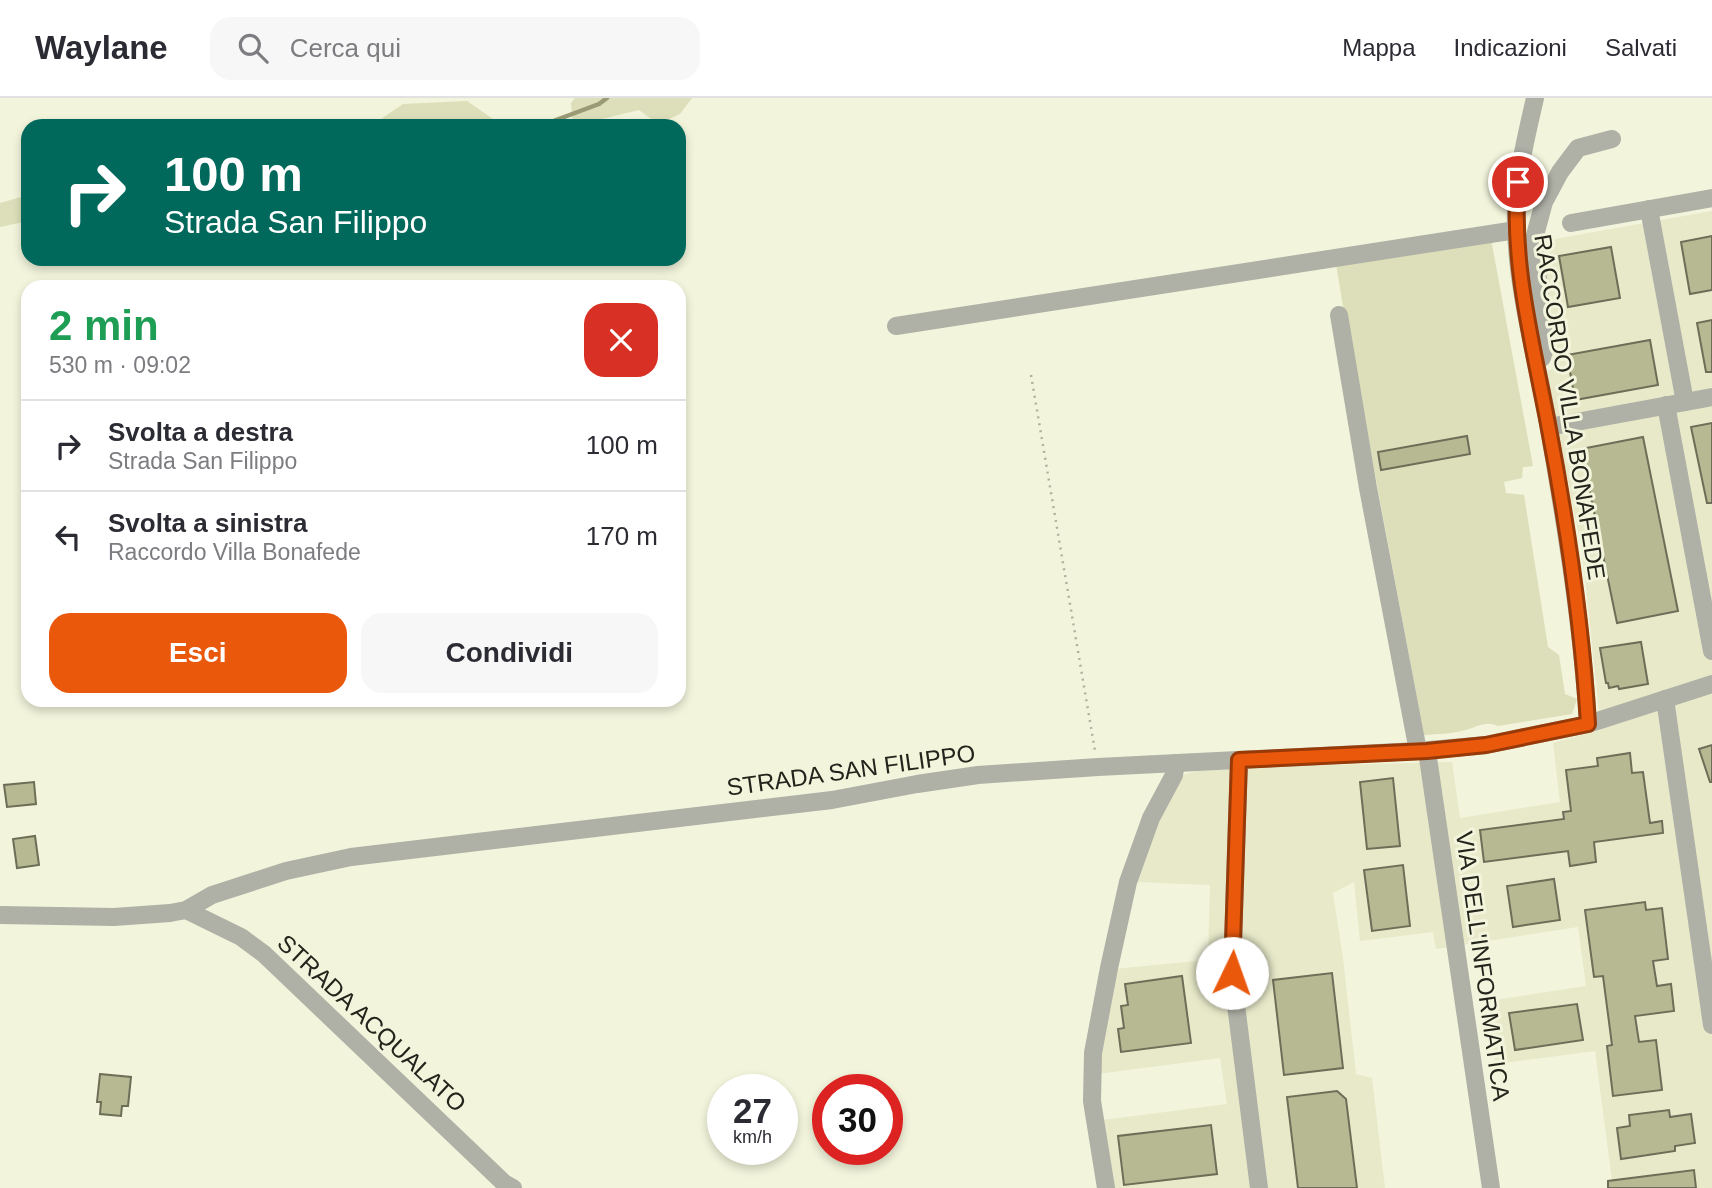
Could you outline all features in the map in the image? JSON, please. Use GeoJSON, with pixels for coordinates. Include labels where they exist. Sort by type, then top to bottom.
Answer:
{"type":"FeatureCollection","features":[{"type":"Feature","properties":{"kind":"street","name":"RACCORDO VILLA BONAFEDE"},"geometry":{"type":"LineString","coordinates":[[1535,98],[1519,164],[1516,230],[1520,269],[1572,571],[1585,667],[1588,724]]}},
{"type":"Feature","properties":{"kind":"street"},"geometry":{"type":"LineString","coordinates":[[1539,375],[1545,347],[1534,239],[1544,202],[1560,172],[1578,148],[1612,139]]}},
{"type":"Feature","properties":{"kind":"street"},"geometry":{"type":"LineString","coordinates":[[1571,223],[1712,198]]}},
{"type":"Feature","properties":{"kind":"street"},"geometry":{"type":"LineString","coordinates":[[1649,209],[1685,402]]}},
{"type":"Feature","properties":{"kind":"street"},"geometry":{"type":"LineString","coordinates":[[896,326],[1516,230]]}},
{"type":"Feature","properties":{"kind":"street","name":"VIA DELL'INFORMATICA"},"geometry":{"type":"LineString","coordinates":[[1339,315],[1368,488],[1423,751],[1491,1188]]}},
{"type":"Feature","properties":{"kind":"street"},"geometry":{"type":"LineString","coordinates":[[1549,427],[1712,397]]}},
{"type":"Feature","properties":{"kind":"street"},"geometry":{"type":"LineString","coordinates":[[1667,405],[1712,651]]}},
{"type":"Feature","properties":{"kind":"street","name":"STRADA SAN FILIPPO"},"geometry":{"type":"LineString","coordinates":[[0,915],[152,915],[186,910],[212,895],[286,871],[351,857],[832,800],[978,775],[1423,751],[1486,745],[1588,724],[1712,684]]}},
{"type":"Feature","properties":{"kind":"street"},"geometry":{"type":"LineString","coordinates":[[1665,699],[1710,992],[1712,1025]]}},
{"type":"Feature","properties":{"kind":"street"},"geometry":{"type":"LineString","coordinates":[[1239,760],[1232,973],[1259,1188]]}},
{"type":"Feature","properties":{"kind":"street"},"geometry":{"type":"LineString","coordinates":[[1106,1188],[1092,1101],[1093,1053],[1128,882],[1151,818],[1174,775],[1176,763]]}},
{"type":"Feature","properties":{"kind":"street","name":"STRADA ACQUALATO"},"geometry":{"type":"LineString","coordinates":[[186,910],[241,937],[264,954],[504,1183],[513,1188]]}},
{"type":"Feature","properties":{"kind":"path"},"geometry":{"type":"LineString","coordinates":[[1031,375],[1098,767]]}},
{"type":"Feature","properties":{"kind":"shaded area"},"geometry":{"type":"Polygon","coordinates":[[[575,98],[692,98],[680,114],[669,119],[651,119],[639,110],[602,119],[572,119],[571,103],[575,98]]]}},
{"type":"Feature","properties":{"kind":"shaded area"},"geometry":{"type":"Polygon","coordinates":[[[467,101],[493,119],[381,119],[403,104],[467,101]]]}},
{"type":"Feature","properties":{"kind":"shaded area"},"geometry":{"type":"Polygon","coordinates":[[[21,197],[21,222],[0,227],[0,203],[21,197]]]}},
{"type":"Feature","properties":{"kind":"shaded area"},"geometry":{"type":"Polygon","coordinates":[[[1712,211],[1712,1188],[1613,1188],[1595,1051],[1495,1064],[1488,1001],[1586,986],[1578,927],[1436,949],[1433,932],[1360,941],[1354,882],[1333,893],[1356,1074],[1372,1078],[1385,1188],[1112,1188],[1103,1120],[1227,1104],[1220,1058],[1097,1074],[1114,969],[1208,960],[1210,885],[1137,882],[1154,822],[1182,775],[1198,771],[1262,767],[1452,762],[1460,818],[1560,802],[1553,743],[1601,730],[1582,551],[1546,371],[1553,369],[1542,251],[1555,239],[1712,211]]]}},
{"type":"Feature","properties":{"kind":"shaded area"},"geometry":{"type":"Polygon","coordinates":[[[1491,239],[1533,466],[1523,467],[1522,478],[1504,482],[1506,493],[1524,495],[1548,647],[1559,655],[1565,694],[1577,699],[1572,714],[1498,726],[1485,724],[1455,732],[1424,735],[1371,453],[1366,445],[1336,264],[1491,239]],[[1466,436],[1379,451],[1382,469],[1469,454],[1466,436]]]}},
{"type":"Feature","properties":{"kind":"building"},"geometry":{"type":"Polygon","coordinates":[[[1712,236],[1712,290],[1690,294],[1681,242],[1712,236]]]}},
{"type":"Feature","properties":{"kind":"building"},"geometry":{"type":"Polygon","coordinates":[[[1611,247],[1620,298],[1568,307],[1559,256],[1611,247]]]}},
{"type":"Feature","properties":{"kind":"building"},"geometry":{"type":"Polygon","coordinates":[[[1712,320],[1712,372],[1706,372],[1697,323],[1712,320]]]}},
{"type":"Feature","properties":{"kind":"building"},"geometry":{"type":"Polygon","coordinates":[[[1650,340],[1658,385],[1575,400],[1567,355],[1650,340]]]}},
{"type":"Feature","properties":{"kind":"building"},"geometry":{"type":"Polygon","coordinates":[[[1712,423],[1712,503],[1707,503],[1691,427],[1712,423]]]}},
{"type":"Feature","properties":{"kind":"building"},"geometry":{"type":"Polygon","coordinates":[[[1467,436],[1470,454],[1381,470],[1378,452],[1467,436]]]}},
{"type":"Feature","properties":{"kind":"building"},"geometry":{"type":"Polygon","coordinates":[[[1643,437],[1678,611],[1617,623],[1581,449],[1643,437]]]}},
{"type":"Feature","properties":{"kind":"building"},"geometry":{"type":"Polygon","coordinates":[[[1641,642],[1648,684],[1609,688],[1600,648],[1641,642]]]}},
{"type":"Feature","properties":{"kind":"building"},"geometry":{"type":"Polygon","coordinates":[[[1712,745],[1712,782],[1710,782],[1699,749],[1712,745]]]}},
{"type":"Feature","properties":{"kind":"building"},"geometry":{"type":"Polygon","coordinates":[[[1630,753],[1632,773],[1643,772],[1650,823],[1662,821],[1663,833],[1594,842],[1596,862],[1570,866],[1568,851],[1484,862],[1480,830],[1564,819],[1563,812],[1571,811],[1566,770],[1598,766],[1597,758],[1630,753]]]}},
{"type":"Feature","properties":{"kind":"building"},"geometry":{"type":"Polygon","coordinates":[[[1393,778],[1400,846],[1367,849],[1360,782],[1393,778]]]}},
{"type":"Feature","properties":{"kind":"building"},"geometry":{"type":"Polygon","coordinates":[[[34,782],[36,804],[7,807],[4,785],[34,782]]]}},
{"type":"Feature","properties":{"kind":"building"},"geometry":{"type":"Polygon","coordinates":[[[35,836],[39,865],[17,868],[13,839],[35,836]]]}},
{"type":"Feature","properties":{"kind":"building"},"geometry":{"type":"Polygon","coordinates":[[[1403,865],[1410,926],[1372,931],[1364,870],[1403,865]]]}},
{"type":"Feature","properties":{"kind":"building"},"geometry":{"type":"Polygon","coordinates":[[[1554,879],[1560,920],[1513,927],[1507,886],[1554,879]]]}},
{"type":"Feature","properties":{"kind":"building"},"geometry":{"type":"Polygon","coordinates":[[[1645,902],[1646,910],[1662,908],[1668,959],[1653,961],[1657,986],[1671,984],[1674,1011],[1635,1016],[1639,1042],[1656,1040],[1662,1090],[1613,1096],[1607,1046],[1612,1045],[1603,976],[1594,977],[1585,910],[1645,902]]]}},
{"type":"Feature","properties":{"kind":"building"},"geometry":{"type":"Polygon","coordinates":[[[1332,973],[1343,1068],[1284,1075],[1273,980],[1332,973]]]}},
{"type":"Feature","properties":{"kind":"building"},"geometry":{"type":"Polygon","coordinates":[[[1182,976],[1191,1043],[1121,1052],[1118,1029],[1124,1028],[1121,1006],[1128,1005],[1125,984],[1182,976]]]}},
{"type":"Feature","properties":{"kind":"building"},"geometry":{"type":"Polygon","coordinates":[[[1577,1004],[1583,1040],[1515,1050],[1509,1013],[1577,1004]]]}},
{"type":"Feature","properties":{"kind":"building"},"geometry":{"type":"Polygon","coordinates":[[[100,1074],[131,1077],[128,1106],[122,1106],[121,1116],[100,1114],[101,1102],[97,1102],[100,1074]]]}},
{"type":"Feature","properties":{"kind":"building"},"geometry":{"type":"Polygon","coordinates":[[[1337,1091],[1346,1099],[1357,1188],[1298,1188],[1287,1097],[1337,1091]]]}},
{"type":"Feature","properties":{"kind":"building"},"geometry":{"type":"Polygon","coordinates":[[[1669,1110],[1670,1117],[1691,1114],[1695,1143],[1675,1146],[1675,1151],[1621,1159],[1617,1128],[1630,1126],[1629,1115],[1669,1110]]]}},
{"type":"Feature","properties":{"kind":"building"},"geometry":{"type":"Polygon","coordinates":[[[1211,1125],[1217,1174],[1124,1185],[1118,1136],[1211,1125]]]}},
{"type":"Feature","properties":{"kind":"building"},"geometry":{"type":"Polygon","coordinates":[[[1694,1170],[1696,1188],[1608,1188],[1608,1181],[1694,1170]]]}},
{"type":"Feature","properties":{"kind":"waterway"},"geometry":{"type":"LineString","coordinates":[[559,119],[599,104],[607,98]]}},
{"type":"Feature","properties":{"kind":"route"},"geometry":{"type":"LineString","coordinates":[[1232,973],[1239,760],[1427,751],[1486,745],[1588,724],[1585,667],[1572,571],[1520,269],[1516,230],[1518,182]]}}]}
